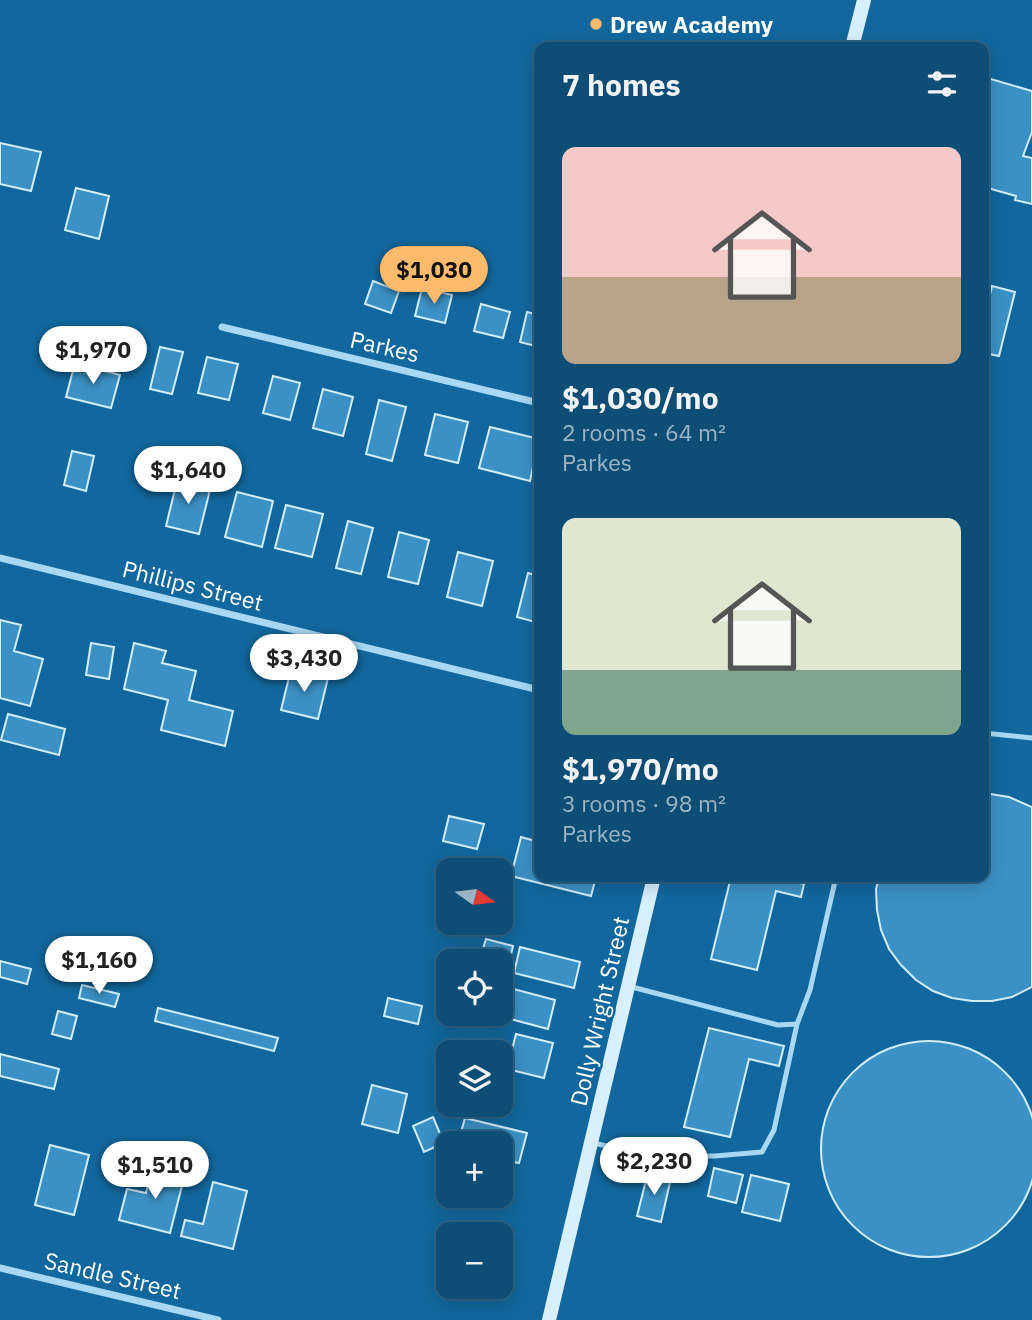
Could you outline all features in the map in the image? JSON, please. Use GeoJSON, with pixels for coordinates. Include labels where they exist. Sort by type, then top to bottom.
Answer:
{"type":"FeatureCollection","features":[{"type":"Feature","properties":{"kind":"street"},"geometry":{"type":"LineString","coordinates":[[853,42],[864,0]]}},
{"type":"Feature","properties":{"kind":"street","name":"Parkes"},"geometry":{"type":"LineString","coordinates":[[222,327],[534,402]]}},
{"type":"Feature","properties":{"kind":"street","name":"Phillips Street"},"geometry":{"type":"LineString","coordinates":[[0,558],[534,689]]}},
{"type":"Feature","properties":{"kind":"street","name":"Dolly Wright Street"},"geometry":{"type":"LineString","coordinates":[[549,1320],[653,882]]}},
{"type":"Feature","properties":{"kind":"street","name":"Sandle Street"},"geometry":{"type":"LineString","coordinates":[[0,1268],[218,1320]]}},
{"type":"Feature","properties":{"kind":"lane"},"geometry":{"type":"LineString","coordinates":[[989,734],[1032,738]]}},
{"type":"Feature","properties":{"kind":"lane"},"geometry":{"type":"LineString","coordinates":[[591,1142],[646,1156],[715,1156],[762,1152],[774,1130],[797,1024],[810,990],[835,882]]}},
{"type":"Feature","properties":{"kind":"lane"},"geometry":{"type":"LineString","coordinates":[[628,986],[778,1025],[797,1024]]}},
{"type":"Feature","properties":{"kind":"building"},"geometry":{"type":"Polygon","coordinates":[[[989,78],[1032,91],[1032,132],[1023,156],[1032,158],[1032,204],[1015,200],[1016,196],[989,188],[989,78]]]}},
{"type":"Feature","properties":{"kind":"building"},"geometry":{"type":"Polygon","coordinates":[[[0,143],[41,152],[31,191],[0,184],[0,143]]]}},
{"type":"Feature","properties":{"kind":"building"},"geometry":{"type":"Polygon","coordinates":[[[76,188],[109,196],[99,239],[65,230],[76,188]]]}},
{"type":"Feature","properties":{"kind":"building"},"geometry":{"type":"Polygon","coordinates":[[[373,281],[399,291],[391,313],[365,304],[373,281]]]}},
{"type":"Feature","properties":{"kind":"building"},"geometry":{"type":"Polygon","coordinates":[[[992,286],[1015,292],[999,356],[989,354],[989,299],[992,286]]]}},
{"type":"Feature","properties":{"kind":"building"},"geometry":{"type":"Polygon","coordinates":[[[422,288],[452,295],[445,323],[415,316],[422,288]]]}},
{"type":"Feature","properties":{"kind":"building"},"geometry":{"type":"Polygon","coordinates":[[[481,304],[510,312],[503,338],[474,331],[481,304]]]}},
{"type":"Feature","properties":{"kind":"building"},"geometry":{"type":"Polygon","coordinates":[[[527,312],[534,314],[534,346],[520,342],[527,312]]]}},
{"type":"Feature","properties":{"kind":"building"},"geometry":{"type":"Polygon","coordinates":[[[160,347],[183,352],[172,394],[150,389],[160,347]]]}},
{"type":"Feature","properties":{"kind":"building"},"geometry":{"type":"Polygon","coordinates":[[[207,357],[238,364],[229,400],[198,393],[207,357]]]}},
{"type":"Feature","properties":{"kind":"building"},"geometry":{"type":"Polygon","coordinates":[[[75,363],[120,375],[111,408],[66,397],[75,363]]]}},
{"type":"Feature","properties":{"kind":"building"},"geometry":{"type":"Polygon","coordinates":[[[273,376],[300,383],[290,420],[263,413],[273,376]]]}},
{"type":"Feature","properties":{"kind":"building"},"geometry":{"type":"Polygon","coordinates":[[[323,389],[353,397],[343,436],[313,428],[323,389]]]}},
{"type":"Feature","properties":{"kind":"building"},"geometry":{"type":"Polygon","coordinates":[[[379,400],[406,407],[392,461],[366,454],[379,400]]]}},
{"type":"Feature","properties":{"kind":"building"},"geometry":{"type":"Polygon","coordinates":[[[435,414],[468,422],[458,463],[425,455],[435,414]]]}},
{"type":"Feature","properties":{"kind":"building"},"geometry":{"type":"Polygon","coordinates":[[[490,427],[534,438],[534,462],[530,481],[479,468],[490,427]]]}},
{"type":"Feature","properties":{"kind":"building"},"geometry":{"type":"Polygon","coordinates":[[[72,451],[94,456],[86,491],[64,485],[72,451]]]}},
{"type":"Feature","properties":{"kind":"building"},"geometry":{"type":"Polygon","coordinates":[[[178,477],[211,486],[199,534],[166,526],[178,477]]]}},
{"type":"Feature","properties":{"kind":"building"},"geometry":{"type":"Polygon","coordinates":[[[237,492],[273,501],[262,547],[225,537],[237,492]]]}},
{"type":"Feature","properties":{"kind":"building"},"geometry":{"type":"Polygon","coordinates":[[[286,505],[323,514],[312,557],[275,548],[286,505]]]}},
{"type":"Feature","properties":{"kind":"building"},"geometry":{"type":"Polygon","coordinates":[[[348,521],[373,528],[361,574],[336,568],[348,521]]]}},
{"type":"Feature","properties":{"kind":"building"},"geometry":{"type":"Polygon","coordinates":[[[399,532],[429,540],[418,584],[388,577],[399,532]]]}},
{"type":"Feature","properties":{"kind":"building"},"geometry":{"type":"Polygon","coordinates":[[[458,552],[493,561],[482,606],[447,597],[458,552]]]}},
{"type":"Feature","properties":{"kind":"building"},"geometry":{"type":"Polygon","coordinates":[[[528,573],[534,575],[534,622],[517,617],[528,573]]]}},
{"type":"Feature","properties":{"kind":"building"},"geometry":{"type":"Polygon","coordinates":[[[0,620],[21,625],[14,651],[43,659],[30,706],[0,698],[0,620]]]}},
{"type":"Feature","properties":{"kind":"building"},"geometry":{"type":"Polygon","coordinates":[[[91,643],[114,647],[109,679],[86,675],[91,643]]]}},
{"type":"Feature","properties":{"kind":"building"},"geometry":{"type":"Polygon","coordinates":[[[134,643],[166,651],[162,663],[196,671],[189,700],[233,711],[225,746],[161,730],[168,700],[124,689],[134,643]]]}},
{"type":"Feature","properties":{"kind":"building"},"geometry":{"type":"Polygon","coordinates":[[[291,669],[328,678],[318,719],[281,710],[291,669]]]}},
{"type":"Feature","properties":{"kind":"building"},"geometry":{"type":"Polygon","coordinates":[[[8,714],[65,729],[59,755],[1,740],[8,714]]]}},
{"type":"Feature","properties":{"kind":"building"},"geometry":{"type":"Polygon","coordinates":[[[989,794],[1009,797],[1032,807],[1032,987],[1012,997],[992,1001],[952,998],[933,991],[916,980],[889,949],[881,930],[876,889],[878,882],[989,882],[989,794]]]}},
{"type":"Feature","properties":{"kind":"building"},"geometry":{"type":"Polygon","coordinates":[[[449,816],[484,824],[477,849],[443,841],[449,816]]]}},
{"type":"Feature","properties":{"kind":"building"},"geometry":{"type":"Polygon","coordinates":[[[521,837],[534,841],[534,882],[513,876],[521,837]]]}},
{"type":"Feature","properties":{"kind":"building"},"geometry":{"type":"Polygon","coordinates":[[[535,882],[595,882],[591,896],[535,882]]]}},
{"type":"Feature","properties":{"kind":"building"},"geometry":{"type":"Polygon","coordinates":[[[730,882],[804,884],[801,897],[776,891],[757,970],[711,959],[730,882]]]}},
{"type":"Feature","properties":{"kind":"building"},"geometry":{"type":"Polygon","coordinates":[[[486,939],[513,946],[512,949],[483,949],[486,939]]]}},
{"type":"Feature","properties":{"kind":"building"},"geometry":{"type":"Polygon","coordinates":[[[520,947],[580,962],[574,988],[514,973],[520,947]]]}},
{"type":"Feature","properties":{"kind":"building"},"geometry":{"type":"Polygon","coordinates":[[[0,961],[31,969],[27,984],[0,977],[0,961]]]}},
{"type":"Feature","properties":{"kind":"building"},"geometry":{"type":"Polygon","coordinates":[[[82,985],[119,994],[115,1007],[79,998],[82,985]]]}},
{"type":"Feature","properties":{"kind":"building"},"geometry":{"type":"Polygon","coordinates":[[[513,989],[555,1000],[548,1029],[513,1020],[513,989]]]}},
{"type":"Feature","properties":{"kind":"building"},"geometry":{"type":"Polygon","coordinates":[[[388,998],[422,1006],[418,1024],[384,1016],[388,998]]]}},
{"type":"Feature","properties":{"kind":"building"},"geometry":{"type":"Polygon","coordinates":[[[158,1008],[278,1038],[274,1051],[155,1021],[158,1008]]]}},
{"type":"Feature","properties":{"kind":"building"},"geometry":{"type":"Polygon","coordinates":[[[58,1011],[77,1016],[71,1039],[52,1034],[58,1011]]]}},
{"type":"Feature","properties":{"kind":"building"},"geometry":{"type":"Polygon","coordinates":[[[709,1028],[784,1046],[779,1066],[749,1059],[730,1137],[684,1127],[709,1028]]]}},
{"type":"Feature","properties":{"kind":"building"},"geometry":{"type":"Polygon","coordinates":[[[516,1034],[553,1043],[544,1078],[513,1070],[516,1034]]]}},
{"type":"Feature","properties":{"kind":"building"},"geometry":{"type":"Polygon","coordinates":[[[929,1041],[950,1043],[970,1050],[1005,1073],[1028,1108],[1033,1122],[1033,1176],[1028,1190],[1005,1225],[970,1248],[950,1255],[929,1257],[908,1255],[888,1248],[853,1225],[830,1190],[823,1170],[821,1149],[823,1128],[830,1108],[853,1073],[888,1050],[908,1043],[929,1041]]]}},
{"type":"Feature","properties":{"kind":"building"},"geometry":{"type":"Polygon","coordinates":[[[0,1054],[59,1069],[54,1089],[0,1076],[0,1054]]]}},
{"type":"Feature","properties":{"kind":"building"},"geometry":{"type":"Polygon","coordinates":[[[372,1085],[407,1094],[398,1133],[362,1124],[372,1085]]]}},
{"type":"Feature","properties":{"kind":"building"},"geometry":{"type":"Polygon","coordinates":[[[433,1117],[439,1131],[436,1131],[436,1147],[424,1152],[413,1126],[433,1117]]]}},
{"type":"Feature","properties":{"kind":"building"},"geometry":{"type":"Polygon","coordinates":[[[465,1118],[527,1133],[519,1163],[513,1162],[513,1131],[461,1131],[465,1118]]]}},
{"type":"Feature","properties":{"kind":"building"},"geometry":{"type":"Polygon","coordinates":[[[50,1145],[89,1155],[74,1215],[35,1205],[50,1145]]]}},
{"type":"Feature","properties":{"kind":"building"},"geometry":{"type":"Polygon","coordinates":[[[152,1166],[185,1174],[170,1233],[119,1220],[127,1189],[146,1193],[152,1166]]]}},
{"type":"Feature","properties":{"kind":"building"},"geometry":{"type":"Polygon","coordinates":[[[714,1168],[743,1175],[736,1203],[708,1196],[714,1168]]]}},
{"type":"Feature","properties":{"kind":"building"},"geometry":{"type":"Polygon","coordinates":[[[648,1172],[671,1178],[661,1222],[637,1216],[648,1172]]]}},
{"type":"Feature","properties":{"kind":"building"},"geometry":{"type":"Polygon","coordinates":[[[751,1175],[789,1184],[780,1221],[742,1212],[751,1175]]]}},
{"type":"Feature","properties":{"kind":"building"},"geometry":{"type":"Polygon","coordinates":[[[213,1182],[247,1191],[233,1249],[181,1236],[185,1220],[203,1224],[213,1182]]]}},
{"type":"Feature","properties":{"kind":"place","name":"Drew Academy"},"geometry":{"type":"Point","coordinates":[596,24]}}]}
